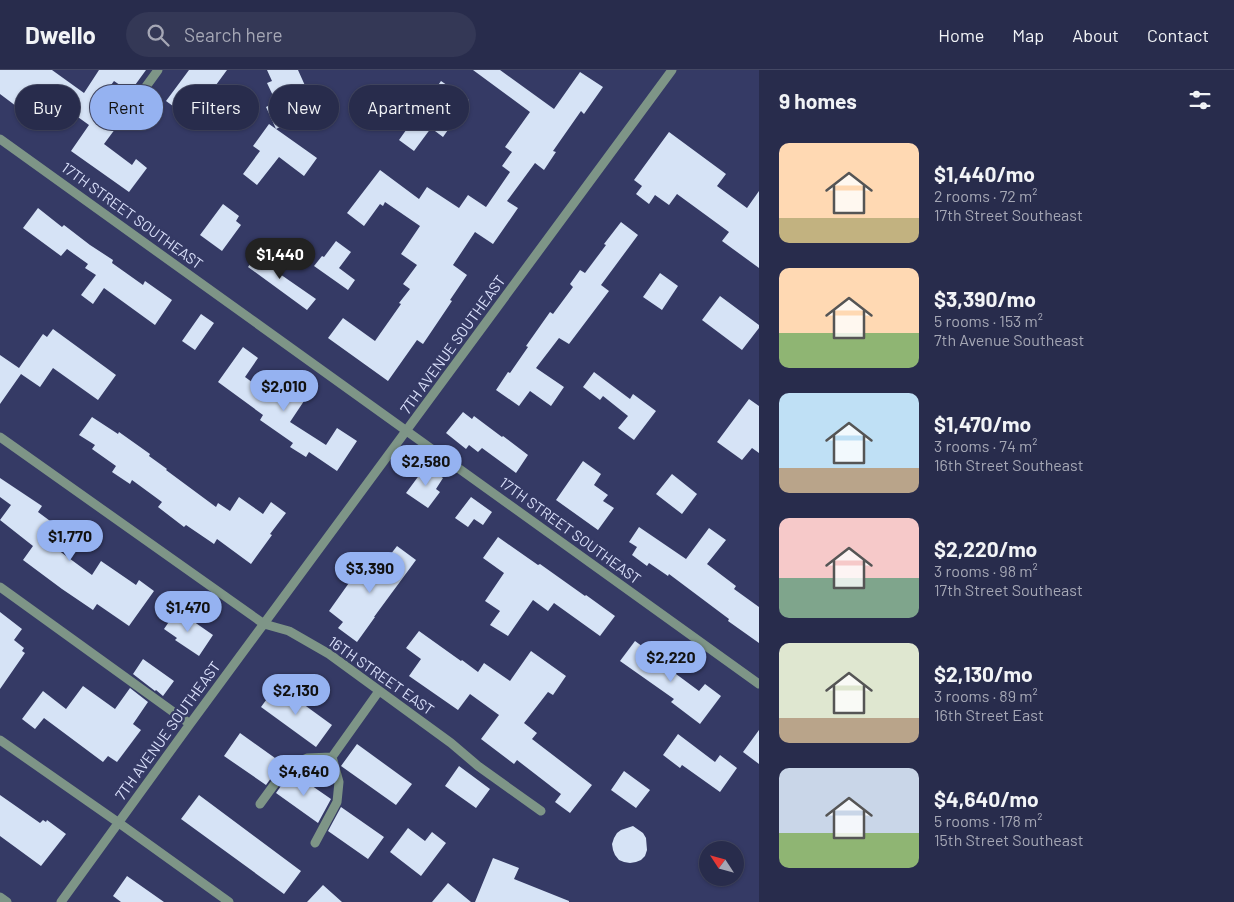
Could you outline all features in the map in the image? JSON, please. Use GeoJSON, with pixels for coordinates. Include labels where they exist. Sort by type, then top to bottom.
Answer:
{"type":"FeatureCollection","features":[{"type":"Feature","properties":{"kind":"street"},"geometry":{"type":"LineString","coordinates":[[147,85],[158,70]]}},
{"type":"Feature","properties":{"kind":"street","name":"7TH AVENUE SOUTHEAST"},"geometry":{"type":"LineString","coordinates":[[61,902],[672,70]]}},
{"type":"Feature","properties":{"kind":"street","name":"17TH STREET SOUTHEAST"},"geometry":{"type":"LineString","coordinates":[[0,139],[759,684]]}},
{"type":"Feature","properties":{"kind":"street","name":"16TH STREET EAST"},"geometry":{"type":"LineString","coordinates":[[0,437],[264,624],[289,631],[329,654],[452,743],[478,766],[541,811]]}},
{"type":"Feature","properties":{"kind":"street"},"geometry":{"type":"LineString","coordinates":[[0,587],[190,724]]}},
{"type":"Feature","properties":{"kind":"street"},"geometry":{"type":"LineString","coordinates":[[332,757],[379,690]]}},
{"type":"Feature","properties":{"kind":"street"},"geometry":{"type":"LineString","coordinates":[[0,740],[229,902]]}},
{"type":"Feature","properties":{"kind":"street"},"geometry":{"type":"LineString","coordinates":[[260,804],[287,766],[308,758],[332,757]]}},
{"type":"Feature","properties":{"kind":"street"},"geometry":{"type":"LineString","coordinates":[[315,843],[337,802],[339,782],[332,757]]}},
{"type":"Feature","properties":{"kind":"street"},"geometry":{"type":"LineString","coordinates":[[0,897],[7,902]]}},
{"type":"Feature","properties":{"kind":"building"},"geometry":{"type":"Polygon","coordinates":[[[0,70],[52,70],[73,85],[15,85],[15,105],[0,94],[0,70]]]}},
{"type":"Feature","properties":{"kind":"building"},"geometry":{"type":"Polygon","coordinates":[[[99,70],[146,70],[135,85],[120,85],[114,81],[111,85],[90,85],[90,130],[114,130],[104,144],[132,165],[136,159],[147,168],[129,192],[71,151],[89,125],[80,119],[80,90],[84,93],[99,70]]]}},
{"type":"Feature","properties":{"kind":"building"},"geometry":{"type":"Polygon","coordinates":[[[189,70],[227,70],[216,85],[178,85],[189,70]]]}},
{"type":"Feature","properties":{"kind":"building"},"geometry":{"type":"Polygon","coordinates":[[[267,70],[298,70],[305,85],[269,85],[269,87],[267,83],[272,81],[267,70]]]}},
{"type":"Feature","properties":{"kind":"building"},"geometry":{"type":"Polygon","coordinates":[[[473,70],[500,70],[554,109],[580,72],[603,87],[584,114],[581,111],[553,151],[556,152],[544,170],[535,163],[507,201],[518,208],[493,244],[475,232],[453,265],[467,275],[450,300],[452,301],[423,344],[417,340],[388,381],[328,338],[343,318],[375,341],[410,289],[403,284],[417,265],[401,254],[420,226],[385,202],[383,206],[380,204],[364,226],[347,213],[380,170],[419,199],[427,187],[459,208],[468,195],[486,207],[510,172],[502,166],[512,152],[505,147],[530,112],[473,70]]]}},
{"type":"Feature","properties":{"kind":"building"},"geometry":{"type":"Polygon","coordinates":[[[441,81],[447,85],[438,85],[441,81]]]}},
{"type":"Feature","properties":{"kind":"building"},"geometry":{"type":"Polygon","coordinates":[[[173,92],[173,106],[166,101],[173,92]]]}},
{"type":"Feature","properties":{"kind":"building"},"geometry":{"type":"Polygon","coordinates":[[[269,124],[269,130],[277,130],[317,158],[304,176],[279,157],[257,185],[243,174],[260,151],[253,146],[269,124]]]}},
{"type":"Feature","properties":{"kind":"building"},"geometry":{"type":"Polygon","coordinates":[[[406,130],[430,130],[414,151],[399,140],[406,130]]]}},
{"type":"Feature","properties":{"kind":"building"},"geometry":{"type":"Polygon","coordinates":[[[434,130],[448,130],[443,137],[434,130]]]}},
{"type":"Feature","properties":{"kind":"building"},"geometry":{"type":"Polygon","coordinates":[[[669,132],[726,174],[717,186],[747,208],[759,191],[759,268],[722,241],[729,232],[677,194],[669,205],[655,195],[649,204],[636,194],[642,186],[634,180],[669,132]]]}},
{"type":"Feature","properties":{"kind":"building"},"geometry":{"type":"Polygon","coordinates":[[[223,204],[239,216],[236,221],[241,225],[222,251],[200,235],[223,204]]]}},
{"type":"Feature","properties":{"kind":"building"},"geometry":{"type":"Polygon","coordinates":[[[38,208],[62,227],[64,225],[113,260],[112,263],[143,285],[145,281],[172,300],[155,325],[104,288],[93,304],[81,295],[96,275],[85,268],[88,264],[67,249],[61,256],[23,228],[38,208]]]}},
{"type":"Feature","properties":{"kind":"building"},"geometry":{"type":"Polygon","coordinates":[[[621,222],[638,235],[601,285],[609,291],[569,344],[559,338],[536,368],[564,387],[551,406],[530,391],[519,406],[496,390],[528,347],[526,346],[550,312],[553,314],[573,287],[570,284],[580,270],[585,273],[621,222]]]}},
{"type":"Feature","properties":{"kind":"building"},"geometry":{"type":"Polygon","coordinates":[[[336,241],[351,252],[339,268],[355,280],[348,290],[314,266],[322,256],[324,257],[336,241]]]}},
{"type":"Feature","properties":{"kind":"building"},"geometry":{"type":"Polygon","coordinates":[[[260,251],[281,266],[277,272],[316,299],[307,310],[248,267],[260,251]]]}},
{"type":"Feature","properties":{"kind":"building"},"geometry":{"type":"Polygon","coordinates":[[[660,273],[678,286],[662,310],[643,297],[660,273]]]}},
{"type":"Feature","properties":{"kind":"building"},"geometry":{"type":"Polygon","coordinates":[[[720,296],[759,325],[759,328],[742,350],[702,320],[720,296]]]}},
{"type":"Feature","properties":{"kind":"building"},"geometry":{"type":"Polygon","coordinates":[[[201,314],[214,323],[195,350],[182,341],[201,314]]]}},
{"type":"Feature","properties":{"kind":"building"},"geometry":{"type":"Polygon","coordinates":[[[53,329],[116,375],[98,400],[53,368],[40,387],[21,374],[0,404],[0,355],[19,368],[43,334],[47,337],[53,329]]]}},
{"type":"Feature","properties":{"kind":"building"},"geometry":{"type":"Polygon","coordinates":[[[243,347],[258,358],[245,377],[275,399],[290,378],[310,392],[290,422],[326,445],[337,428],[357,441],[337,471],[309,452],[306,457],[290,447],[293,443],[260,420],[263,415],[218,382],[243,347]]]}},
{"type":"Feature","properties":{"kind":"building"},"geometry":{"type":"Polygon","coordinates":[[[594,372],[630,399],[633,394],[656,411],[634,440],[618,428],[628,416],[603,396],[600,400],[583,387],[594,372]]]}},
{"type":"Feature","properties":{"kind":"building"},"geometry":{"type":"Polygon","coordinates":[[[749,399],[759,406],[759,453],[752,448],[742,460],[717,442],[749,399]]]}},
{"type":"Feature","properties":{"kind":"building"},"geometry":{"type":"Polygon","coordinates":[[[463,412],[472,419],[474,416],[528,455],[516,473],[482,448],[478,452],[469,445],[466,449],[446,433],[463,412]]]}},
{"type":"Feature","properties":{"kind":"building"},"geometry":{"type":"Polygon","coordinates":[[[92,417],[118,434],[119,432],[150,454],[149,456],[166,470],[216,507],[218,503],[230,511],[239,497],[263,514],[271,502],[286,513],[251,564],[217,539],[214,544],[186,525],[184,527],[158,507],[162,502],[132,480],[130,484],[112,472],[116,466],[92,449],[95,445],[79,435],[92,417]]]}},
{"type":"Feature","properties":{"kind":"building"},"geometry":{"type":"Polygon","coordinates":[[[583,461],[601,474],[594,485],[608,495],[603,501],[614,508],[598,530],[556,500],[583,461]]]}},
{"type":"Feature","properties":{"kind":"building"},"geometry":{"type":"Polygon","coordinates":[[[426,466],[443,478],[436,489],[440,492],[428,508],[406,493],[426,466]]]}},
{"type":"Feature","properties":{"kind":"building"},"geometry":{"type":"Polygon","coordinates":[[[672,474],[697,494],[682,514],[656,494],[672,474]]]}},
{"type":"Feature","properties":{"kind":"building"},"geometry":{"type":"Polygon","coordinates":[[[0,478],[42,506],[38,512],[69,535],[58,550],[92,575],[101,561],[136,585],[139,580],[154,591],[129,626],[97,604],[93,610],[23,560],[33,546],[0,520],[11,505],[0,497],[0,478]]]}},
{"type":"Feature","properties":{"kind":"building"},"geometry":{"type":"Polygon","coordinates":[[[471,497],[492,512],[483,525],[474,519],[468,527],[455,518],[471,497]]]}},
{"type":"Feature","properties":{"kind":"building"},"geometry":{"type":"Polygon","coordinates":[[[639,527],[686,559],[709,528],[726,540],[707,564],[736,586],[734,589],[759,607],[759,643],[669,574],[668,576],[649,563],[647,566],[632,555],[637,547],[629,542],[639,527]]]}},
{"type":"Feature","properties":{"kind":"building"},"geometry":{"type":"Polygon","coordinates":[[[498,537],[615,616],[600,636],[554,603],[548,611],[533,600],[508,636],[490,625],[500,611],[485,601],[504,573],[483,558],[498,537]]]}},
{"type":"Feature","properties":{"kind":"building"},"geometry":{"type":"Polygon","coordinates":[[[397,546],[416,560],[357,642],[338,628],[343,622],[329,611],[361,566],[374,576],[397,546]]]}},
{"type":"Feature","properties":{"kind":"building"},"geometry":{"type":"Polygon","coordinates":[[[177,610],[213,635],[199,656],[175,640],[177,638],[164,629],[177,610]]]}},
{"type":"Feature","properties":{"kind":"building"},"geometry":{"type":"Polygon","coordinates":[[[0,612],[22,629],[14,640],[24,648],[22,651],[25,653],[0,689],[0,612]]]}},
{"type":"Feature","properties":{"kind":"building"},"geometry":{"type":"Polygon","coordinates":[[[419,631],[478,672],[484,663],[510,681],[531,651],[566,676],[553,695],[548,692],[524,723],[537,733],[532,739],[592,785],[570,813],[555,802],[561,794],[517,760],[514,764],[481,739],[499,715],[470,694],[458,710],[409,676],[421,659],[406,648],[419,631]]]}},
{"type":"Feature","properties":{"kind":"building"},"geometry":{"type":"Polygon","coordinates":[[[635,641],[699,691],[705,684],[721,696],[700,724],[671,702],[674,699],[620,661],[635,641]]]}},
{"type":"Feature","properties":{"kind":"building"},"geometry":{"type":"Polygon","coordinates":[[[143,659],[174,681],[163,696],[133,674],[143,659]]]}},
{"type":"Feature","properties":{"kind":"building"},"geometry":{"type":"Polygon","coordinates":[[[277,685],[332,725],[316,747],[261,707],[277,685]]]}},
{"type":"Feature","properties":{"kind":"building"},"geometry":{"type":"Polygon","coordinates":[[[83,686],[115,709],[130,688],[148,702],[133,724],[141,730],[117,762],[108,756],[103,762],[44,718],[35,729],[22,719],[43,691],[66,709],[83,686]]]}},
{"type":"Feature","properties":{"kind":"building"},"geometry":{"type":"Polygon","coordinates":[[[759,730],[759,764],[743,752],[759,730]]]}},
{"type":"Feature","properties":{"kind":"building"},"geometry":{"type":"Polygon","coordinates":[[[240,733],[282,763],[266,785],[224,756],[240,733]]]}},
{"type":"Feature","properties":{"kind":"building"},"geometry":{"type":"Polygon","coordinates":[[[678,734],[715,762],[720,755],[737,768],[720,792],[682,765],[680,768],[663,755],[678,734]]]}},
{"type":"Feature","properties":{"kind":"building"},"geometry":{"type":"Polygon","coordinates":[[[357,744],[412,784],[396,805],[341,766],[357,744]]]}},
{"type":"Feature","properties":{"kind":"building"},"geometry":{"type":"Polygon","coordinates":[[[459,766],[490,789],[476,808],[445,786],[459,766]]]}},
{"type":"Feature","properties":{"kind":"building"},"geometry":{"type":"Polygon","coordinates":[[[624,771],[650,790],[636,808],[611,790],[624,771]]]}},
{"type":"Feature","properties":{"kind":"building"},"geometry":{"type":"Polygon","coordinates":[[[291,772],[331,799],[318,823],[276,793],[291,772]]]}},
{"type":"Feature","properties":{"kind":"building"},"geometry":{"type":"Polygon","coordinates":[[[0,795],[40,823],[43,820],[46,822],[47,820],[66,834],[41,866],[0,836],[0,795]]]}},
{"type":"Feature","properties":{"kind":"building"},"geometry":{"type":"Polygon","coordinates":[[[199,795],[301,871],[284,894],[181,819],[199,795]]]}},
{"type":"Feature","properties":{"kind":"building"},"geometry":{"type":"Polygon","coordinates":[[[341,807],[384,837],[368,859],[328,831],[341,807]]]}},
{"type":"Feature","properties":{"kind":"building"},"geometry":{"type":"Polygon","coordinates":[[[633,826],[643,833],[646,838],[647,850],[641,860],[630,863],[619,860],[615,855],[612,844],[617,833],[633,826]]]}},
{"type":"Feature","properties":{"kind":"building"},"geometry":{"type":"Polygon","coordinates":[[[408,828],[425,841],[432,832],[446,843],[421,876],[390,852],[408,828]]]}},
{"type":"Feature","properties":{"kind":"building"},"geometry":{"type":"Polygon","coordinates":[[[493,858],[519,868],[514,879],[569,902],[475,902],[493,858]]]}},
{"type":"Feature","properties":{"kind":"building"},"geometry":{"type":"Polygon","coordinates":[[[127,876],[164,902],[121,902],[113,896],[127,876]]]}},
{"type":"Feature","properties":{"kind":"building"},"geometry":{"type":"Polygon","coordinates":[[[448,883],[471,902],[432,902],[448,883]]]}},
{"type":"Feature","properties":{"kind":"building"},"geometry":{"type":"Polygon","coordinates":[[[323,885],[342,902],[307,902],[323,885]]]}}]}
